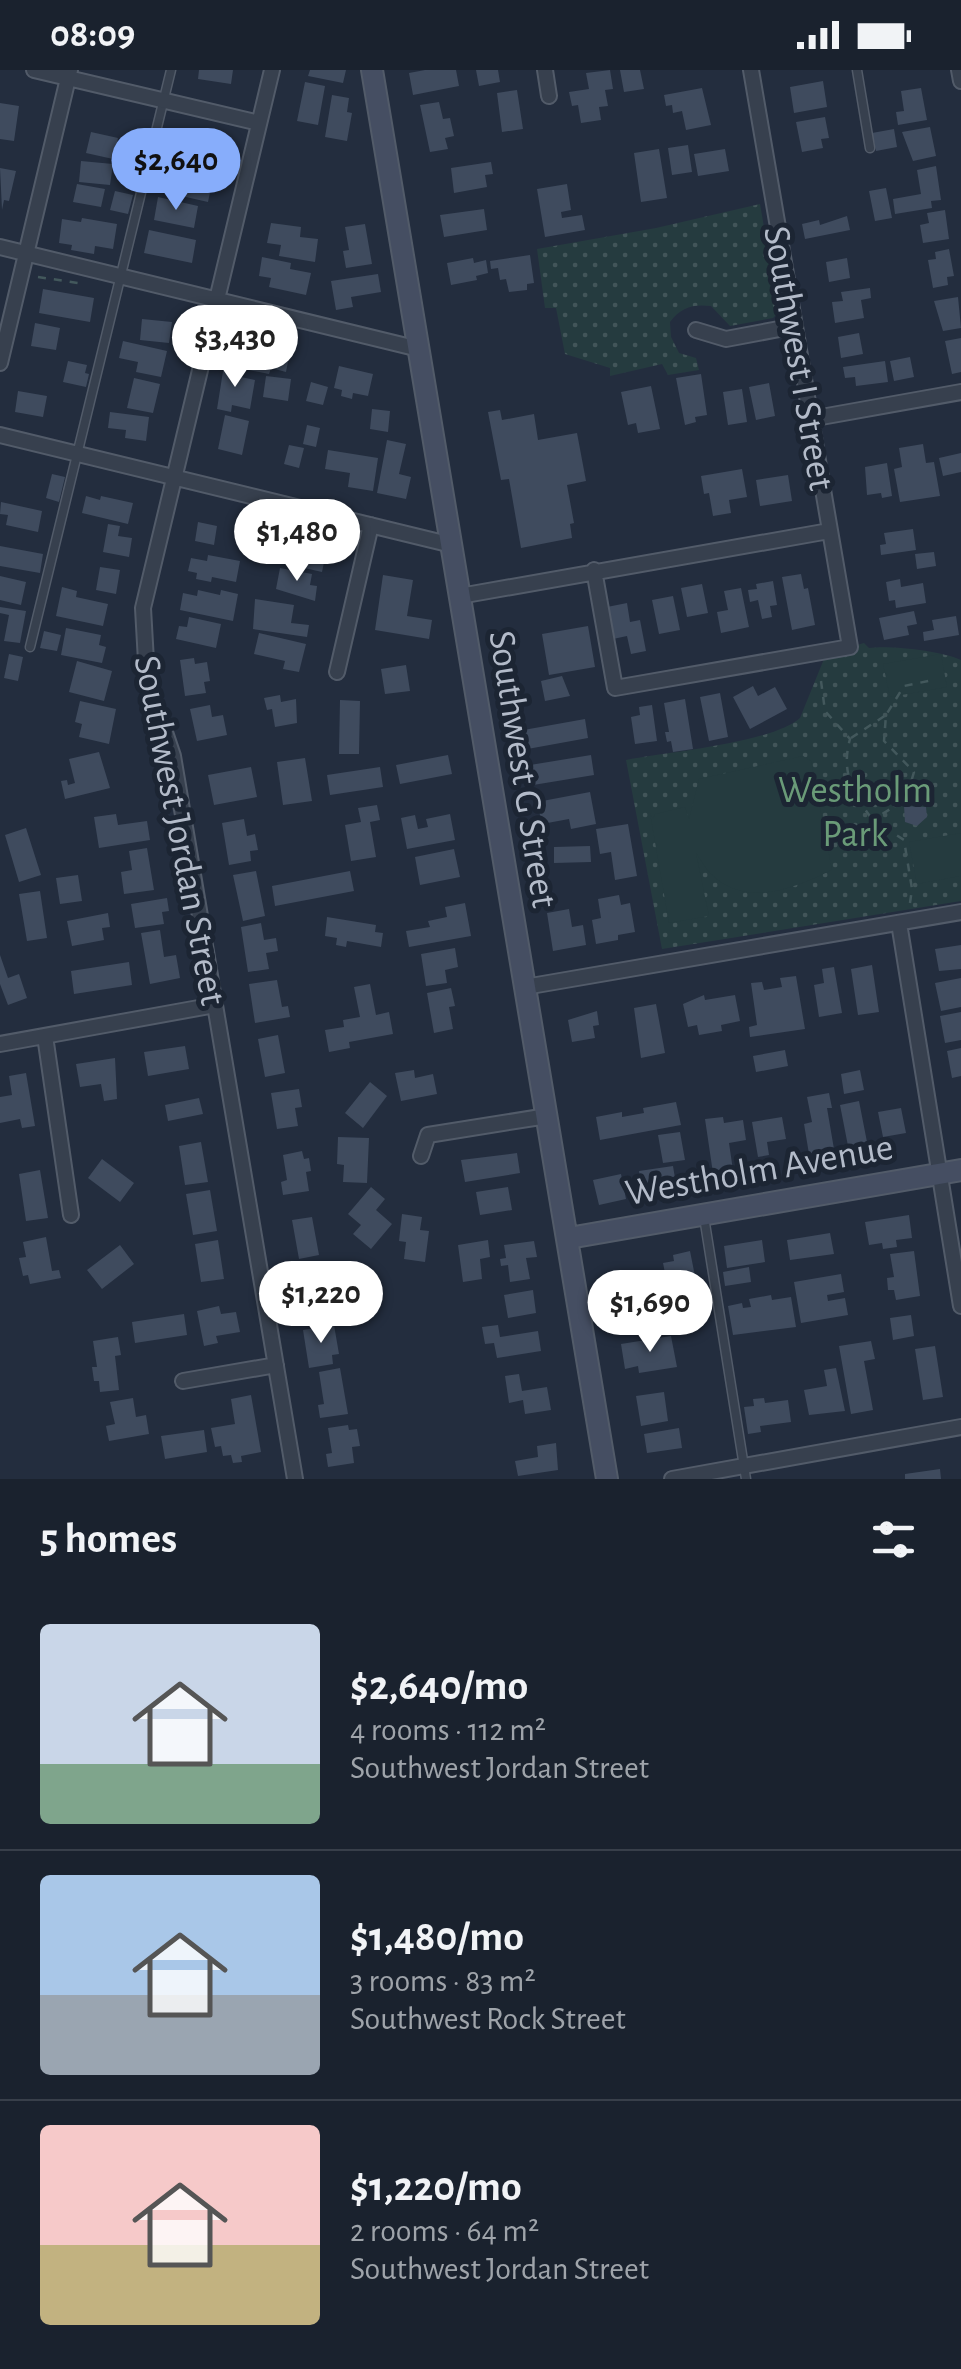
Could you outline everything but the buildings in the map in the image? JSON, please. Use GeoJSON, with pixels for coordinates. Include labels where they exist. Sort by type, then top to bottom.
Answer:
{"type":"FeatureCollection","features":[{"type":"Feature","properties":{"kind":"main road","name":"Southwest G Street"},"geometry":{"type":"LineString","coordinates":[[372,70],[607,1479]]}},
{"type":"Feature","properties":{"kind":"main road","name":"Westholm Avenue"},"geometry":{"type":"LineString","coordinates":[[569,1238],[961,1170]]}},
{"type":"Feature","properties":{"kind":"street"},"geometry":{"type":"LineString","coordinates":[[34,70],[70,74],[259,122]]}},
{"type":"Feature","properties":{"kind":"street","name":"Southwest Jordan Street"},"geometry":{"type":"LineString","coordinates":[[272,70],[143,608],[147,679],[172,756],[294,1479]]}},
{"type":"Feature","properties":{"kind":"street"},"geometry":{"type":"LineString","coordinates":[[544,70],[549,96]]}},
{"type":"Feature","properties":{"kind":"street","name":"Southwest I Street"},"geometry":{"type":"LineString","coordinates":[[594,570],[615,688],[850,647],[751,70]]}},
{"type":"Feature","properties":{"kind":"street"},"geometry":{"type":"LineString","coordinates":[[959,70],[961,81]]}},
{"type":"Feature","properties":{"kind":"street"},"geometry":{"type":"LineString","coordinates":[[0,362],[70,74]]}},
{"type":"Feature","properties":{"kind":"street"},"geometry":{"type":"LineString","coordinates":[[0,247],[419,350]]}},
{"type":"Feature","properties":{"kind":"street"},"geometry":{"type":"LineString","coordinates":[[696,330],[726,339],[795,326]]}},
{"type":"Feature","properties":{"kind":"street"},"geometry":{"type":"LineString","coordinates":[[810,419],[961,392]]}},
{"type":"Feature","properties":{"kind":"street"},"geometry":{"type":"LineString","coordinates":[[0,435],[452,545]]}},
{"type":"Feature","properties":{"kind":"street"},"geometry":{"type":"LineString","coordinates":[[337,672],[371,525]]}},
{"type":"Feature","properties":{"kind":"street"},"geometry":{"type":"LineString","coordinates":[[460,596],[830,531]]}},
{"type":"Feature","properties":{"kind":"street"},"geometry":{"type":"LineString","coordinates":[[524,987],[961,912]]}},
{"type":"Feature","properties":{"kind":"street"},"geometry":{"type":"LineString","coordinates":[[898,923],[961,1306]]}},
{"type":"Feature","properties":{"kind":"street"},"geometry":{"type":"LineString","coordinates":[[0,1044],[215,1005]]}},
{"type":"Feature","properties":{"kind":"street"},"geometry":{"type":"LineString","coordinates":[[45,1036],[71,1215]]}},
{"type":"Feature","properties":{"kind":"street"},"geometry":{"type":"LineString","coordinates":[[420,1156],[428,1135],[546,1116]]}},
{"type":"Feature","properties":{"kind":"street"},"geometry":{"type":"LineString","coordinates":[[183,1381],[276,1365]]}},
{"type":"Feature","properties":{"kind":"street"},"geometry":{"type":"LineString","coordinates":[[672,1479],[744,1473],[961,1427]]}},
{"type":"Feature","properties":{"kind":"lane"},"geometry":{"type":"LineString","coordinates":[[30,647],[172,70]]}},
{"type":"Feature","properties":{"kind":"lane"},"geometry":{"type":"LineString","coordinates":[[857,70],[870,148]]}},
{"type":"Feature","properties":{"kind":"lane"},"geometry":{"type":"LineString","coordinates":[[703,1214],[744,1473]]}},
{"type":"Feature","properties":{"kind":"path"},"geometry":{"type":"LineString","coordinates":[[22,274],[86,284],[84,294]]}},
{"type":"Feature","properties":{"kind":"path"},"geometry":{"type":"LineString","coordinates":[[908,910],[912,889],[904,840],[873,820],[852,791],[844,761],[850,739],[886,715],[904,686],[933,680]]}},
{"type":"Feature","properties":{"kind":"path"},"geometry":{"type":"LineString","coordinates":[[821,681],[825,712],[850,739]]}},
{"type":"Feature","properties":{"kind":"path"},"geometry":{"type":"LineString","coordinates":[[873,820],[906,799],[914,772],[884,741],[886,715]]}},
{"type":"Feature","properties":{"kind":"green space"},"geometry":{"type":"Polygon","coordinates":[[[760,204],[777,303],[773,318],[730,326],[711,306],[683,310],[670,322],[671,337],[679,353],[696,358],[699,370],[668,375],[662,364],[610,376],[610,368],[565,354],[556,308],[545,308],[537,249],[760,204]]]}},
{"type":"Feature","properties":{"kind":"green space","name":"Westholm Park"},"geometry":{"type":"Polygon","coordinates":[[[864,643],[869,648],[916,650],[961,660],[961,901],[662,949],[626,760],[743,740],[786,727],[800,718],[826,654],[864,643]]]}},
{"type":"Feature","properties":{"kind":"green space"},"geometry":{"type":"Polygon","coordinates":[[[941,654],[947,687],[890,697],[883,664],[941,654]]]}},
{"type":"Feature","properties":{"kind":"green space"},"geometry":{"type":"Polygon","coordinates":[[[803,756],[811,761],[832,870],[786,888],[754,893],[724,884],[710,873],[696,853],[709,916],[669,923],[650,813],[653,819],[655,814],[685,807],[689,819],[699,779],[803,756]]]}},
{"type":"Feature","properties":{"kind":"green space"},"geometry":{"type":"Polygon","coordinates":[[[961,833],[961,876],[917,884],[909,842],[961,833]]]}}]}
